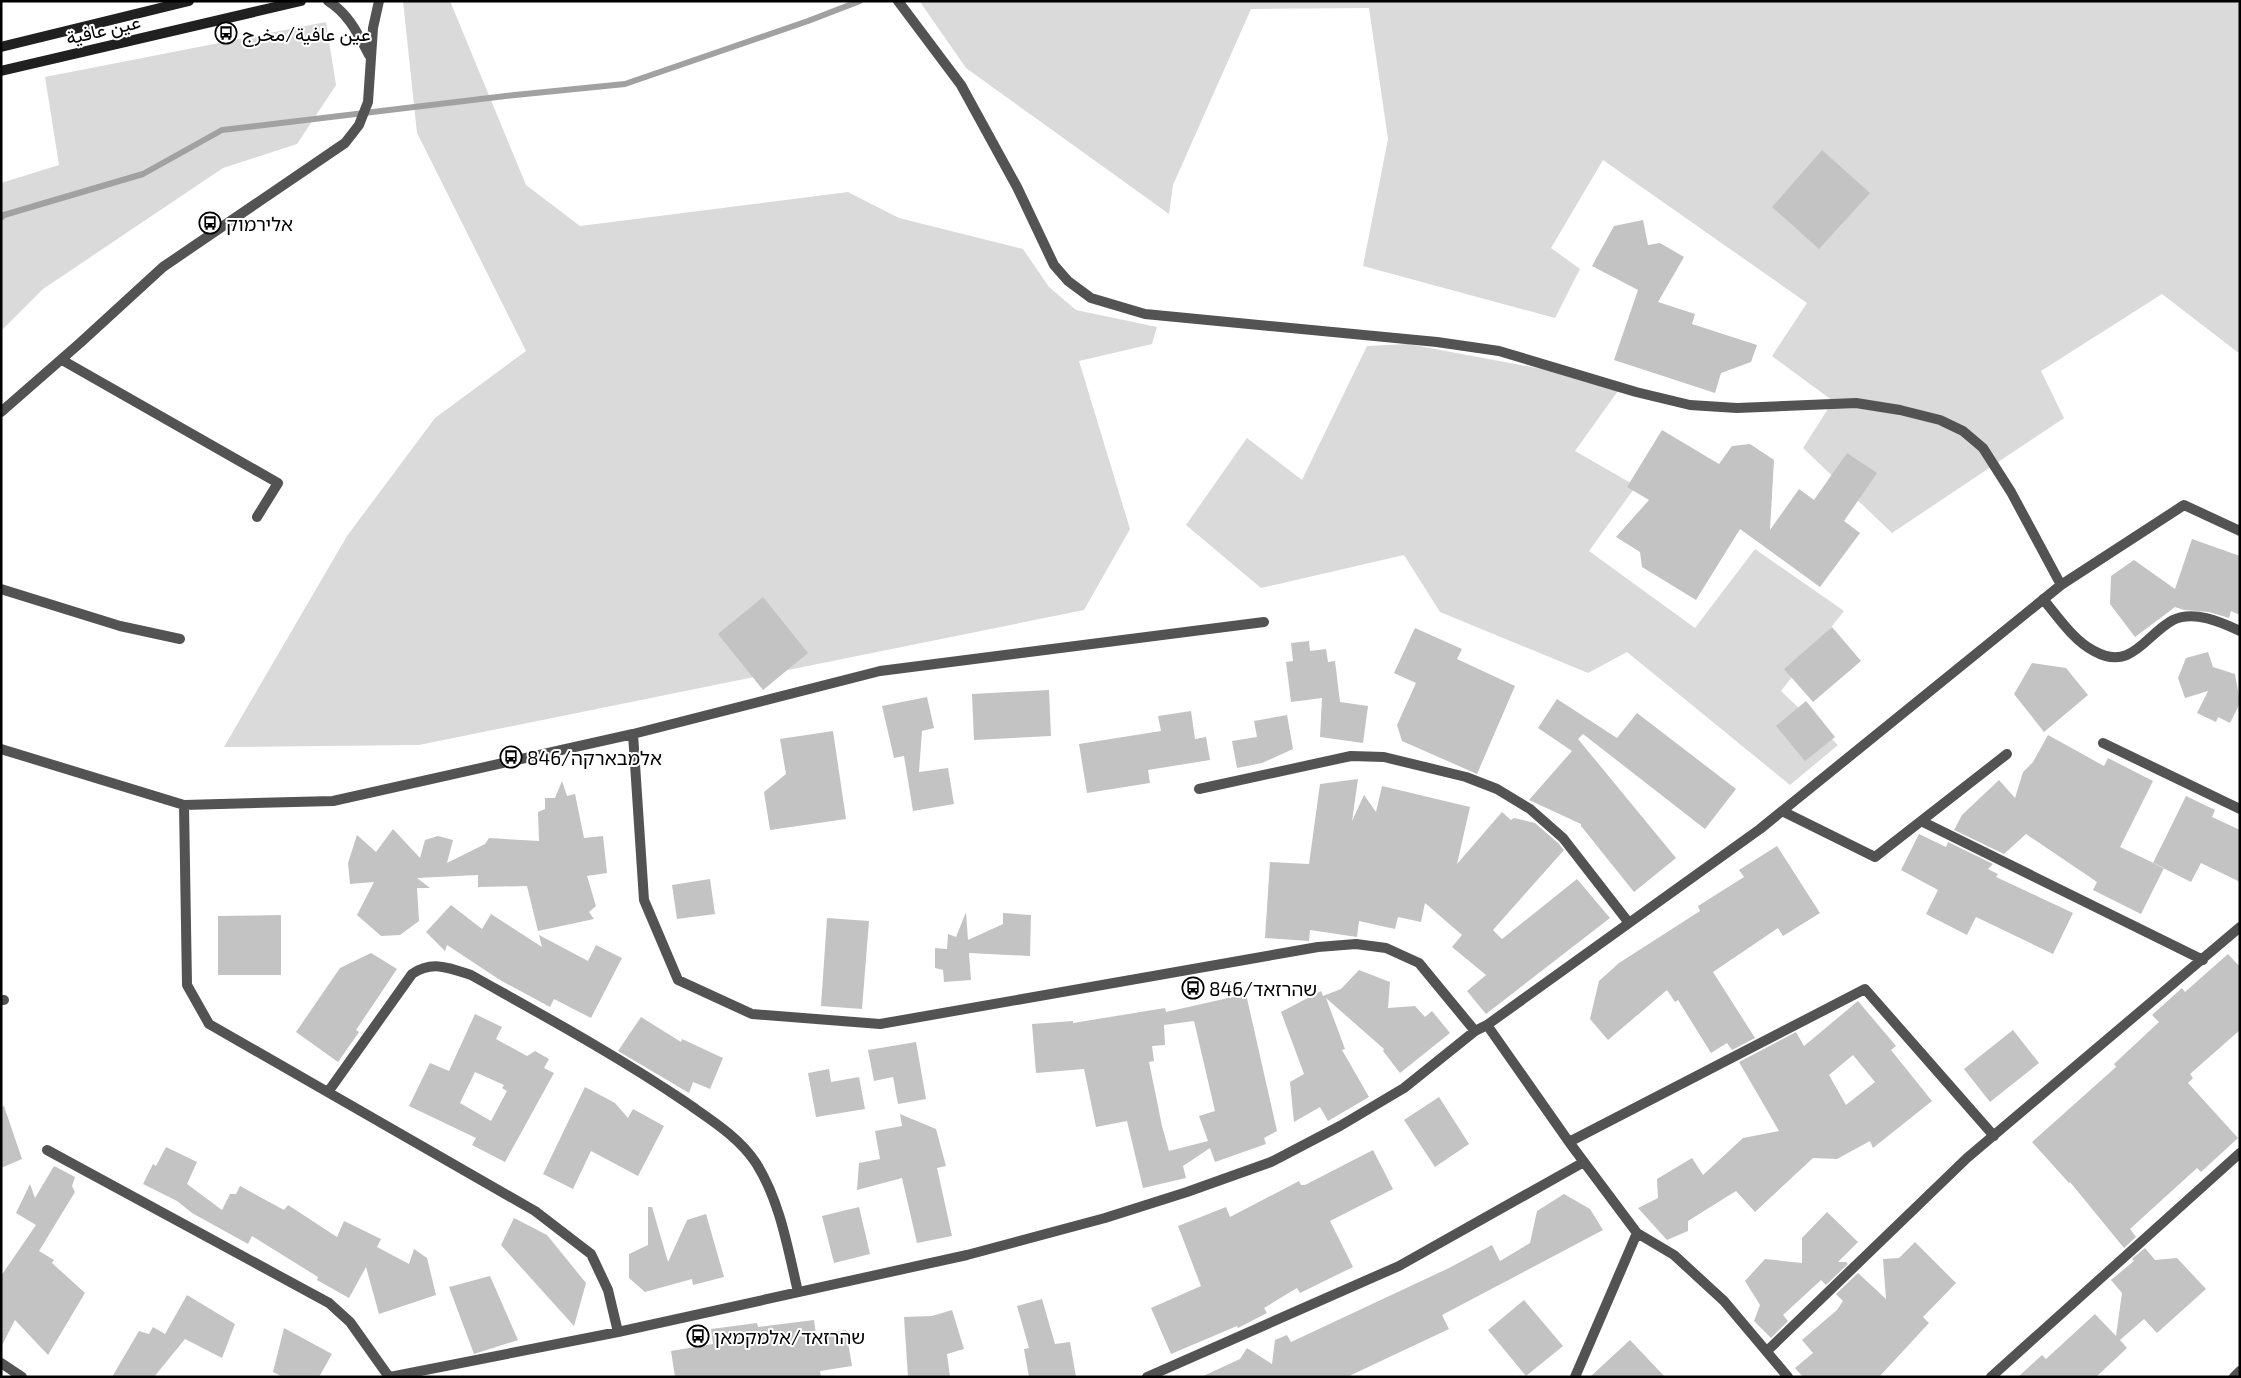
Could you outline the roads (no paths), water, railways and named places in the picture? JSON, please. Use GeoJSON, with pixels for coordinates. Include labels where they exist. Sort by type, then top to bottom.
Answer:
{"type":"FeatureCollection","features":[{"type":"Feature","properties":{"kind":"main road","name":"عين عافية"},"geometry":{"type":"LineString","coordinates":[[1,47],[188,1]]}},
{"type":"Feature","properties":{"kind":"main road","name":"عين عافية"},"geometry":{"type":"LineString","coordinates":[[1,71],[301,1]]}},
{"type":"Feature","properties":{"kind":"street"},"geometry":{"type":"LineString","coordinates":[[328,1],[347,16],[370,56]]}},
{"type":"Feature","properties":{"kind":"street"},"geometry":{"type":"LineString","coordinates":[[1,412],[62,360],[163,267],[345,143],[359,125],[368,102],[373,28],[379,1]]}},
{"type":"Feature","properties":{"kind":"street"},"geometry":{"type":"LineString","coordinates":[[898,1],[961,85],[1017,187],[1054,265],[1068,281],[1090,298],[1145,314],[1437,342],[1499,351],[1636,392],[1690,404],[1737,408],[1856,403],[1900,410],[1940,420],[1963,431],[1983,448],[2011,492],[2061,585]]}},
{"type":"Feature","properties":{"kind":"street"},"geometry":{"type":"LineString","coordinates":[[62,360],[278,483],[257,517]]}},
{"type":"Feature","properties":{"kind":"street"},"geometry":{"type":"LineString","coordinates":[[47,1150],[233,1253],[329,1303],[350,1322],[390,1377],[618,1332],[967,1255],[1105,1218],[1188,1192],[1271,1162],[1340,1126],[1404,1088],[1475,1031],[1487,1025],[1782,811],[2061,585],[2184,505],[2240,531]]}},
{"type":"Feature","properties":{"kind":"street"},"geometry":{"type":"LineString","coordinates":[[1,588],[120,626],[180,639]]}},
{"type":"Feature","properties":{"kind":"street"},"geometry":{"type":"LineString","coordinates":[[2044,599],[2077,639],[2093,651],[2104,656],[2117,658],[2135,652],[2173,620],[2186,617],[2202,617],[2240,631]]}},
{"type":"Feature","properties":{"kind":"street"},"geometry":{"type":"LineString","coordinates":[[1,749],[184,805],[333,801],[633,734],[880,671],[1264,622]]}},
{"type":"Feature","properties":{"kind":"street"},"geometry":{"type":"LineString","coordinates":[[633,734],[644,900],[678,980],[752,1014],[880,1024],[1318,947],[1356,944],[1386,948],[1419,963],[1475,1031]]}},
{"type":"Feature","properties":{"kind":"street"},"geometry":{"type":"LineString","coordinates":[[2103,743],[2240,809]]}},
{"type":"Feature","properties":{"kind":"street"},"geometry":{"type":"LineString","coordinates":[[1782,811],[1875,857],[2007,754]]}},
{"type":"Feature","properties":{"kind":"street"},"geometry":{"type":"LineString","coordinates":[[1199,789],[1350,756],[1384,757],[1466,777],[1497,789],[1530,809],[1564,838],[1629,923]]}},
{"type":"Feature","properties":{"kind":"street"},"geometry":{"type":"LineString","coordinates":[[184,805],[187,985],[209,1024],[535,1211],[591,1254],[608,1290],[618,1332]]}},
{"type":"Feature","properties":{"kind":"street"},"geometry":{"type":"LineString","coordinates":[[1921,821],[2203,960]]}},
{"type":"Feature","properties":{"kind":"street"},"geometry":{"type":"LineString","coordinates":[[1767,1351],[1967,1158],[2240,927]]}},
{"type":"Feature","properties":{"kind":"street"},"geometry":{"type":"LineString","coordinates":[[328,1092],[412,974],[421,967],[433,965],[471,975],[640,1071],[716,1123],[737,1141],[756,1162],[775,1203],[798,1292]]}},
{"type":"Feature","properties":{"kind":"street"},"geometry":{"type":"LineString","coordinates":[[1569,1142],[1864,989],[1994,1136]]}},
{"type":"Feature","properties":{"kind":"street"},"geometry":{"type":"LineString","coordinates":[[1487,1025],[1569,1142],[1637,1233],[1674,1256],[1724,1301],[1788,1377]]}},
{"type":"Feature","properties":{"kind":"street"},"geometry":{"type":"LineString","coordinates":[[1991,1377],[2240,1153]]}},
{"type":"Feature","properties":{"kind":"street"},"geometry":{"type":"LineString","coordinates":[[1147,1377],[1399,1266],[1584,1162]]}},
{"type":"Feature","properties":{"kind":"street"},"geometry":{"type":"LineString","coordinates":[[1575,1377],[1637,1233]]}},
{"type":"Feature","properties":{"kind":"street"},"geometry":{"type":"LineString","coordinates":[[1,1363],[8,1373],[22,1377]]}},
{"type":"Feature","properties":{"kind":"street"},"geometry":{"type":"LineString","coordinates":[[2234,1377],[2240,1371]]}},
{"type":"Feature","properties":{"kind":"waterway"},"geometry":{"type":"LineString","coordinates":[[1,218],[4,215],[143,174],[222,130],[515,95],[625,84],[808,21],[860,1]]}},
{"type":"Feature","properties":{"kind":"place","name":"عين عافية/مخرج"},"geometry":{"type":"Point","coordinates":[226,33]}},
{"type":"Feature","properties":{"kind":"place","name":"אלירמוק"},"geometry":{"type":"Point","coordinates":[210,223]}},
{"type":"Feature","properties":{"kind":"place","name":"אלמבארקה/846"},"geometry":{"type":"Point","coordinates":[511,757]}},
{"type":"Feature","properties":{"kind":"place","name":"846/שהרזאד"},"geometry":{"type":"Point","coordinates":[1193,988]}},
{"type":"Feature","properties":{"kind":"place","name":"שהרזאד/אלמקמאן"},"geometry":{"type":"Point","coordinates":[698,1336]}}]}
